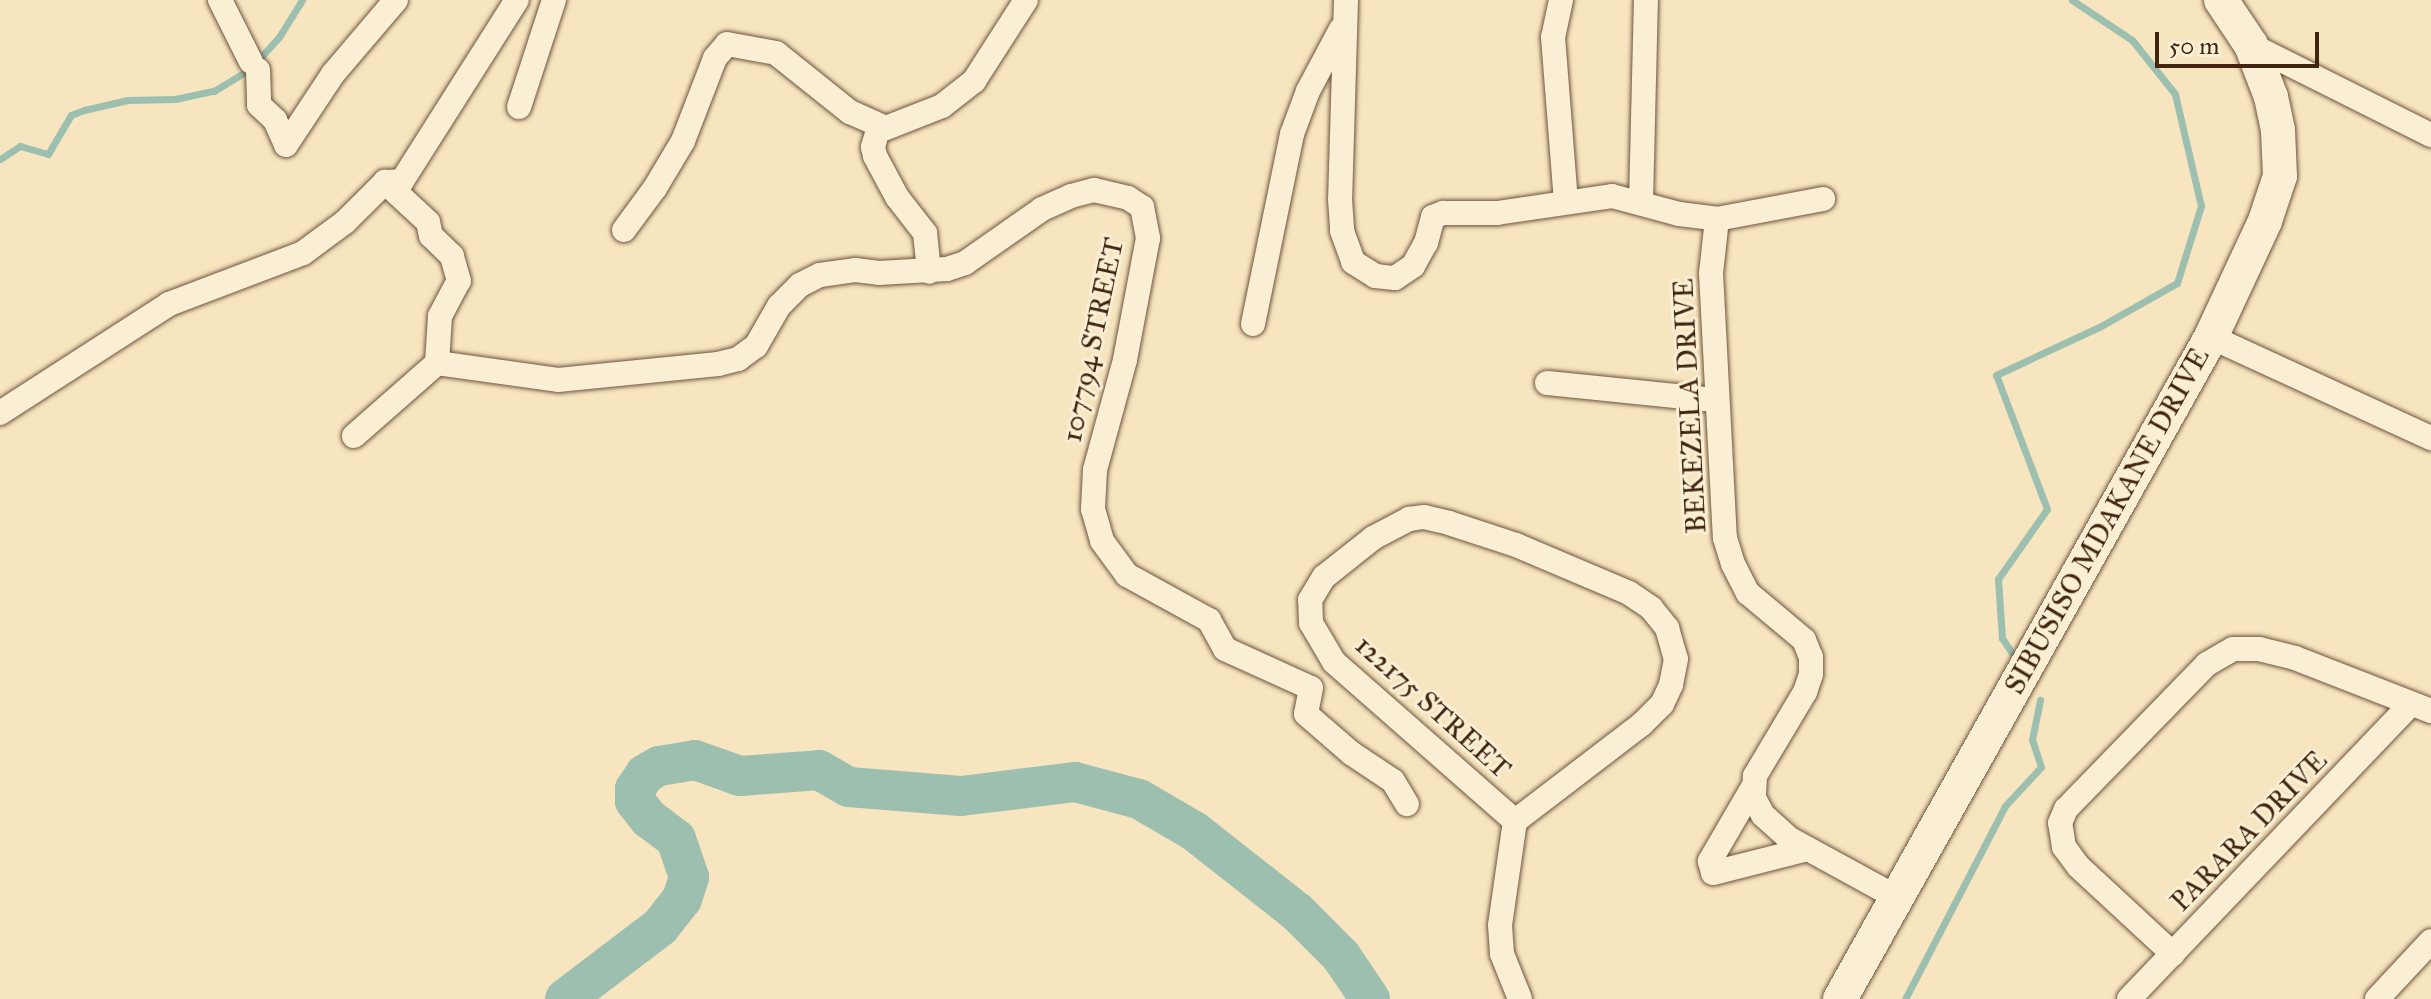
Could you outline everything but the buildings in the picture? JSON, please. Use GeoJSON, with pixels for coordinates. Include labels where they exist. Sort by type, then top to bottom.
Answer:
{"type":"FeatureCollection","features":[{"type":"Feature","properties":{"kind":"street"},"geometry":{"type":"LineString","coordinates":[[220,0],[254,66],[259,105],[275,120],[286,145],[333,74],[396,0]]}},
{"type":"Feature","properties":{"kind":"street"},"geometry":{"type":"LineString","coordinates":[[0,413],[169,304],[303,253],[345,222],[385,182],[402,181],[517,0]]}},
{"type":"Feature","properties":{"kind":"street"},"geometry":{"type":"LineString","coordinates":[[519,107],[554,0]]}},
{"type":"Feature","properties":{"kind":"street"},"geometry":{"type":"LineString","coordinates":[[624,230],[687,133],[718,51],[730,42],[776,53],[850,112],[879,127],[898,126],[957,97],[974,81],[1026,0]]}},
{"type":"Feature","properties":{"kind":"street"},"geometry":{"type":"LineString","coordinates":[[1561,0],[1553,37],[1566,201]]}},
{"type":"Feature","properties":{"kind":"street"},"geometry":{"type":"LineString","coordinates":[[1641,202],[1646,0]]}},
{"type":"Feature","properties":{"kind":"street"},"geometry":{"type":"LineString","coordinates":[[1345,12],[1341,215],[1348,250],[1353,262],[1363,271],[1395,278],[1413,266],[1426,243],[1433,217],[1443,213],[1497,213],[1612,196],[1679,214],[1717,219],[1823,199]]}},
{"type":"Feature","properties":{"kind":"street"},"geometry":{"type":"LineString","coordinates":[[1253,324],[1292,134],[1308,91],[1345,12]]}},
{"type":"Feature","properties":{"kind":"street"},"geometry":{"type":"LineString","coordinates":[[2237,17],[2431,135]]}},
{"type":"Feature","properties":{"kind":"street","name":"SIBUSISO MDAKANE DRIVE"},"geometry":{"type":"LineString","coordinates":[[1840,999],[2211,337],[2246,268],[2280,176],[2278,130],[2271,97],[2237,17]]}},
{"type":"Feature","properties":{"kind":"street"},"geometry":{"type":"LineString","coordinates":[[879,127],[873,147],[875,156],[897,197],[925,233],[929,272]]}},
{"type":"Feature","properties":{"kind":"street"},"geometry":{"type":"LineString","coordinates":[[354,436],[437,363],[438,324],[459,281],[456,264],[431,236],[428,222],[385,182]]}},
{"type":"Feature","properties":{"kind":"street","name":"107794 STREET"},"geometry":{"type":"LineString","coordinates":[[437,363],[558,380],[718,364],[738,359],[756,346],[779,306],[809,279],[833,271],[929,272],[965,263],[1042,209],[1082,192],[1094,190],[1128,198],[1142,207],[1148,238],[1125,360],[1095,470],[1093,509],[1102,541],[1127,575],[1209,620],[1225,649],[1311,688],[1306,714],[1351,753],[1393,781],[1407,804]]}},
{"type":"Feature","properties":{"kind":"street","name":"BEKEZELA DRIVE"},"geometry":{"type":"LineString","coordinates":[[1717,219],[1711,273],[1715,400],[1725,538],[1733,564],[1748,593],[1804,640],[1811,657],[1811,674],[1805,692],[1761,764],[1753,787],[1710,861],[1713,873],[1808,849]]}},
{"type":"Feature","properties":{"kind":"street"},"geometry":{"type":"LineString","coordinates":[[2211,337],[2431,438]]}},
{"type":"Feature","properties":{"kind":"street"},"geometry":{"type":"LineString","coordinates":[[1547,383],[1715,400]]}},
{"type":"Feature","properties":{"kind":"street","name":"122175 STREET"},"geometry":{"type":"LineString","coordinates":[[1515,821],[1334,662],[1311,623],[1310,600],[1324,577],[1373,538],[1409,519],[1424,517],[1449,523],[1596,576],[1651,608],[1667,628],[1676,659],[1671,685],[1662,704],[1605,753],[1515,821],[1500,925],[1502,954],[1520,999]]}},
{"type":"Feature","properties":{"kind":"street"},"geometry":{"type":"LineString","coordinates":[[2173,954],[2078,866],[2060,836],[2060,823],[2066,809],[2207,664],[2233,649],[2259,649],[2295,658],[2421,707]]}},
{"type":"Feature","properties":{"kind":"street","name":"PARARA DRIVE"},"geometry":{"type":"LineString","coordinates":[[2129,999],[2421,707]]}},
{"type":"Feature","properties":{"kind":"street"},"geometry":{"type":"LineString","coordinates":[[1753,787],[1754,798],[1763,815],[1808,849],[1896,897]]}},
{"type":"Feature","properties":{"kind":"street"},"geometry":{"type":"LineString","coordinates":[[2377,999],[2431,941]]}},
{"type":"Feature","properties":{"kind":"waterway"},"geometry":{"type":"LineString","coordinates":[[0,159],[20,146],[48,154],[71,115],[84,110],[128,100],[175,99],[214,91],[250,69],[279,37],[302,0]]}},
{"type":"Feature","properties":{"kind":"waterway"},"geometry":{"type":"LineString","coordinates":[[2012,653],[2002,638],[1998,579],[2047,509],[1996,375],[2101,326],[2177,283],[2201,206],[2175,94],[2132,40],[2072,0]]}},
{"type":"Feature","properties":{"kind":"waterway"},"geometry":{"type":"LineString","coordinates":[[1905,999],[2005,806],[2041,767],[2032,740],[2040,700]]}},
{"type":"Feature","properties":{"kind":"waterway"},"geometry":{"type":"LineString","coordinates":[[565,999],[660,927],[682,899],[689,877],[676,839],[649,819],[635,801],[635,789],[645,774],[659,766],[695,760],[740,776],[819,770],[849,787],[961,796],[1075,782],[1139,799],[1194,831],[1297,912],[1341,956],[1370,999]]}}]}
